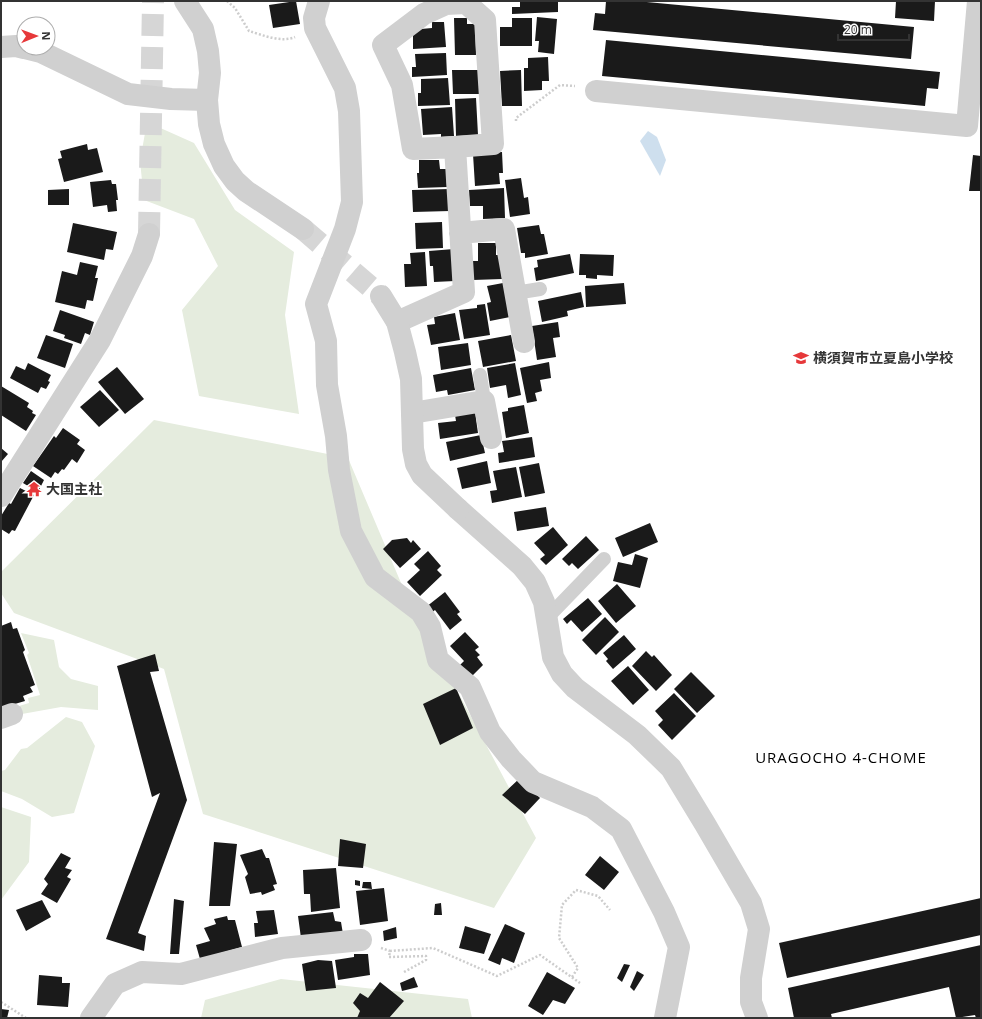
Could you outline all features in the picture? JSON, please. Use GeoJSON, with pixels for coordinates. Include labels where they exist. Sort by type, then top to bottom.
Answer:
{"type":"FeatureCollection","features":[{"type":"Feature","properties":{"kind":"street"},"geometry":{"type":"LineString","coordinates":[[185,1],[203,29],[208,51],[210,73],[207,100],[209,124],[214,144],[224,166],[235,181],[246,191],[303,229]]}},
{"type":"Feature","properties":{"kind":"street"},"geometry":{"type":"LineString","coordinates":[[319,1],[314,18],[316,28],[345,88],[349,111],[352,202],[345,229],[316,304],[326,341],[327,385],[336,436],[339,470],[351,531],[375,577],[421,612],[430,627],[438,660],[470,687],[490,732],[511,759],[533,782],[592,807],[621,829],[664,912],[679,947],[665,1018]]}},
{"type":"Feature","properties":{"kind":"street"},"geometry":{"type":"LineString","coordinates":[[596,91],[967,126],[978,1]]}},
{"type":"Feature","properties":{"kind":"street"},"geometry":{"type":"LineString","coordinates":[[466,3],[485,20],[493,144],[455,147],[413,149],[402,85],[383,45],[424,14],[446,4],[466,3]]}},
{"type":"Feature","properties":{"kind":"street"},"geometry":{"type":"LineString","coordinates":[[1,47],[16,46]]}},
{"type":"Feature","properties":{"kind":"street"},"geometry":{"type":"LineString","coordinates":[[49,56],[128,94],[171,99],[207,100]]}},
{"type":"Feature","properties":{"kind":"street"},"geometry":{"type":"LineString","coordinates":[[397,322],[464,292],[455,147]]}},
{"type":"Feature","properties":{"kind":"street"},"geometry":{"type":"LineString","coordinates":[[460,233],[504,229],[524,342]]}},
{"type":"Feature","properties":{"kind":"street"},"geometry":{"type":"LineString","coordinates":[[3,487],[100,340],[142,256],[149,234]]}},
{"type":"Feature","properties":{"kind":"street"},"geometry":{"type":"LineString","coordinates":[[381,296],[397,322],[406,352],[411,379],[413,449],[416,464],[422,475],[522,566],[535,582],[544,602],[553,657],[562,674],[575,688],[638,735],[670,768],[705,824],[751,903],[759,929],[751,978],[751,1002],[757,1018]]}},
{"type":"Feature","properties":{"kind":"street"},"geometry":{"type":"LineString","coordinates":[[412,413],[484,401],[491,438]]}},
{"type":"Feature","properties":{"kind":"street"},"geometry":{"type":"LineString","coordinates":[[91,1018],[115,984],[142,972],[181,974],[282,948],[361,940]]}},
{"type":"Feature","properties":{"kind":"lane"},"geometry":{"type":"LineString","coordinates":[[515,293],[540,289]]}},
{"type":"Feature","properties":{"kind":"lane"},"geometry":{"type":"LineString","coordinates":[[480,375],[484,401]]}},
{"type":"Feature","properties":{"kind":"lane"},"geometry":{"type":"LineString","coordinates":[[546,619],[604,559]]}},
{"type":"Feature","properties":{"kind":"path"},"geometry":{"type":"LineString","coordinates":[[227,1],[235,8],[249,31],[269,38],[290,40],[316,28]]}},
{"type":"Feature","properties":{"kind":"path"},"geometry":{"type":"LineString","coordinates":[[516,125],[516,118],[560,85],[591,87],[596,91]]}},
{"type":"Feature","properties":{"kind":"path"},"geometry":{"type":"LineString","coordinates":[[572,978],[578,968],[559,938],[562,905],[576,890],[598,896],[610,910]]}},
{"type":"Feature","properties":{"kind":"path"},"geometry":{"type":"LineString","coordinates":[[404,972],[426,960],[426,956],[390,957],[390,951],[432,948],[497,976],[540,955],[580,984]]}},
{"type":"Feature","properties":{"kind":"path"},"geometry":{"type":"LineString","coordinates":[[1,1002],[26,1018]]}},
{"type":"Feature","properties":{"kind":"shaded area"},"geometry":{"type":"Polygon","coordinates":[[[147,122],[194,143],[235,210],[294,252],[285,315],[299,414],[199,396],[182,310],[218,266],[194,219],[144,200],[140,161],[147,122]]]}},
{"type":"Feature","properties":{"kind":"shaded area"},"geometry":{"type":"Polygon","coordinates":[[[154,420],[348,458],[407,597],[536,838],[494,908],[203,814],[164,669],[14,613],[1,593],[1,572],[154,420]]]}},
{"type":"Feature","properties":{"kind":"shaded area"},"geometry":{"type":"Polygon","coordinates":[[[21,633],[54,640],[59,667],[71,679],[98,686],[98,710],[61,707],[22,714],[19,706],[29,703],[28,698],[40,695],[27,655],[29,653],[21,633]]]}},
{"type":"Feature","properties":{"kind":"shaded area"},"geometry":{"type":"Polygon","coordinates":[[[66,717],[82,722],[95,746],[74,813],[52,817],[22,799],[1,791],[1,771],[5,770],[21,749],[27,748],[66,717]]]}},
{"type":"Feature","properties":{"kind":"shaded area"},"geometry":{"type":"Polygon","coordinates":[[[1,807],[31,817],[29,862],[1,900],[1,807]]]}},
{"type":"Feature","properties":{"kind":"shaded area"},"geometry":{"type":"Polygon","coordinates":[[[281,979],[468,999],[472,1018],[201,1018],[205,1000],[281,979]]]}},
{"type":"Feature","properties":{"kind":"water"},"geometry":{"type":"Polygon","coordinates":[[[648,131],[657,137],[666,160],[660,176],[640,141],[648,131]]]}},
{"type":"Feature","properties":{"kind":"building"},"geometry":{"type":"Polygon","coordinates":[[[296,1],[300,24],[273,28],[269,5],[296,1]]]}},
{"type":"Feature","properties":{"kind":"building"},"geometry":{"type":"Polygon","coordinates":[[[520,1],[558,1],[558,12],[512,14],[512,7],[520,7],[520,1]]]}},
{"type":"Feature","properties":{"kind":"building"},"geometry":{"type":"Polygon","coordinates":[[[606,1],[636,1],[914,27],[911,59],[593,30],[595,13],[605,14],[606,1]]]}},
{"type":"Feature","properties":{"kind":"building"},"geometry":{"type":"Polygon","coordinates":[[[896,1],[935,1],[934,21],[895,18],[896,1]]]}},
{"type":"Feature","properties":{"kind":"building"},"geometry":{"type":"Polygon","coordinates":[[[537,17],[557,19],[554,54],[538,52],[539,41],[535,41],[537,17]]]}},
{"type":"Feature","properties":{"kind":"building"},"geometry":{"type":"Polygon","coordinates":[[[454,18],[467,18],[467,24],[475,24],[476,55],[455,55],[454,18]]]}},
{"type":"Feature","properties":{"kind":"building"},"geometry":{"type":"Polygon","coordinates":[[[512,18],[532,18],[532,46],[500,46],[500,27],[512,27],[512,18]]]}},
{"type":"Feature","properties":{"kind":"building"},"geometry":{"type":"Polygon","coordinates":[[[432,22],[444,22],[446,47],[413,49],[413,35],[421,29],[432,28],[432,22]]]}},
{"type":"Feature","properties":{"kind":"building"},"geometry":{"type":"Polygon","coordinates":[[[606,40],[940,72],[938,89],[927,88],[925,106],[602,76],[606,40]]]}},
{"type":"Feature","properties":{"kind":"building"},"geometry":{"type":"Polygon","coordinates":[[[446,53],[447,75],[412,77],[412,67],[416,67],[415,54],[446,53]]]}},
{"type":"Feature","properties":{"kind":"building"},"geometry":{"type":"Polygon","coordinates":[[[548,57],[549,81],[542,81],[542,90],[524,91],[524,68],[528,68],[528,58],[548,57]]]}},
{"type":"Feature","properties":{"kind":"building"},"geometry":{"type":"Polygon","coordinates":[[[452,70],[480,70],[481,94],[453,94],[452,70]]]}},
{"type":"Feature","properties":{"kind":"building"},"geometry":{"type":"Polygon","coordinates":[[[521,70],[522,106],[502,106],[500,71],[521,70]]]}},
{"type":"Feature","properties":{"kind":"building"},"geometry":{"type":"Polygon","coordinates":[[[448,78],[450,105],[418,106],[418,93],[421,93],[421,79],[448,78]]]}},
{"type":"Feature","properties":{"kind":"building"},"geometry":{"type":"Polygon","coordinates":[[[476,98],[478,135],[456,136],[455,99],[476,98]]]}},
{"type":"Feature","properties":{"kind":"building"},"geometry":{"type":"Polygon","coordinates":[[[452,107],[454,136],[441,137],[441,134],[423,135],[421,109],[452,107]]]}},
{"type":"Feature","properties":{"kind":"building"},"geometry":{"type":"Polygon","coordinates":[[[87,144],[88,150],[97,148],[103,172],[64,182],[58,159],[62,158],[60,151],[87,144]]]}},
{"type":"Feature","properties":{"kind":"building"},"geometry":{"type":"Polygon","coordinates":[[[502,152],[503,173],[499,173],[500,184],[475,186],[473,154],[502,152]]]}},
{"type":"Feature","properties":{"kind":"building"},"geometry":{"type":"Polygon","coordinates":[[[973,155],[981,156],[981,191],[969,191],[973,155]]]}},
{"type":"Feature","properties":{"kind":"building"},"geometry":{"type":"Polygon","coordinates":[[[419,160],[439,160],[440,169],[446,169],[447,187],[418,188],[417,173],[419,173],[419,160]]]}},
{"type":"Feature","properties":{"kind":"building"},"geometry":{"type":"Polygon","coordinates":[[[521,178],[524,198],[528,197],[530,214],[510,217],[505,180],[521,178]]]}},
{"type":"Feature","properties":{"kind":"building"},"geometry":{"type":"Polygon","coordinates":[[[111,180],[112,184],[116,184],[118,200],[116,200],[117,211],[108,212],[107,205],[93,207],[90,182],[111,180]]]}},
{"type":"Feature","properties":{"kind":"building"},"geometry":{"type":"Polygon","coordinates":[[[504,188],[505,218],[483,219],[483,206],[470,206],[469,190],[504,188]]]}},
{"type":"Feature","properties":{"kind":"building"},"geometry":{"type":"Polygon","coordinates":[[[69,189],[69,205],[48,205],[48,190],[69,189]]]}},
{"type":"Feature","properties":{"kind":"building"},"geometry":{"type":"Polygon","coordinates":[[[450,189],[450,211],[413,212],[412,190],[450,189]]]}},
{"type":"Feature","properties":{"kind":"building"},"geometry":{"type":"Polygon","coordinates":[[[442,222],[443,248],[416,249],[415,223],[442,222]]]}},
{"type":"Feature","properties":{"kind":"building"},"geometry":{"type":"Polygon","coordinates":[[[73,223],[117,232],[113,250],[106,249],[104,260],[67,252],[73,223]]]}},
{"type":"Feature","properties":{"kind":"building"},"geometry":{"type":"Polygon","coordinates":[[[539,225],[541,234],[544,234],[548,254],[525,258],[525,253],[521,253],[517,228],[539,225]]]}},
{"type":"Feature","properties":{"kind":"building"},"geometry":{"type":"Polygon","coordinates":[[[478,243],[496,243],[496,255],[500,255],[502,279],[473,280],[473,261],[478,261],[478,243]]]}},
{"type":"Feature","properties":{"kind":"building"},"geometry":{"type":"Polygon","coordinates":[[[454,249],[455,281],[434,282],[433,266],[430,266],[429,251],[454,249]]]}},
{"type":"Feature","properties":{"kind":"building"},"geometry":{"type":"Polygon","coordinates":[[[425,252],[427,286],[405,287],[404,264],[411,264],[410,253],[425,252]]]}},
{"type":"Feature","properties":{"kind":"building"},"geometry":{"type":"Polygon","coordinates":[[[570,254],[574,273],[536,281],[534,268],[538,267],[537,260],[570,254]]]}},
{"type":"Feature","properties":{"kind":"building"},"geometry":{"type":"Polygon","coordinates":[[[580,254],[614,255],[613,276],[597,275],[597,279],[586,278],[586,275],[579,275],[580,254]]]}},
{"type":"Feature","properties":{"kind":"building"},"geometry":{"type":"Polygon","coordinates":[[[80,262],[98,266],[95,278],[98,278],[93,301],[87,300],[85,309],[55,302],[62,271],[77,275],[80,262]]]}},
{"type":"Feature","properties":{"kind":"building"},"geometry":{"type":"Polygon","coordinates":[[[503,283],[510,317],[490,321],[487,303],[491,302],[487,286],[503,283]]]}},
{"type":"Feature","properties":{"kind":"building"},"geometry":{"type":"Polygon","coordinates":[[[624,283],[626,304],[586,307],[585,286],[624,283]]]}},
{"type":"Feature","properties":{"kind":"building"},"geometry":{"type":"Polygon","coordinates":[[[581,292],[584,307],[567,311],[568,316],[542,322],[538,301],[581,292]]]}},
{"type":"Feature","properties":{"kind":"building"},"geometry":{"type":"Polygon","coordinates":[[[485,304],[490,335],[464,339],[459,310],[477,308],[477,305],[485,304]]]}},
{"type":"Feature","properties":{"kind":"building"},"geometry":{"type":"Polygon","coordinates":[[[60,310],[94,322],[90,335],[85,333],[81,344],[64,338],[65,335],[53,331],[60,310]]]}},
{"type":"Feature","properties":{"kind":"building"},"geometry":{"type":"Polygon","coordinates":[[[455,313],[460,340],[431,345],[427,325],[435,324],[434,317],[455,313]]]}},
{"type":"Feature","properties":{"kind":"building"},"geometry":{"type":"Polygon","coordinates":[[[558,322],[560,337],[553,338],[556,357],[537,360],[532,326],[558,322]]]}},
{"type":"Feature","properties":{"kind":"building"},"geometry":{"type":"Polygon","coordinates":[[[46,335],[73,344],[65,368],[37,358],[46,335]]]}},
{"type":"Feature","properties":{"kind":"building"},"geometry":{"type":"Polygon","coordinates":[[[511,335],[516,361],[483,367],[478,341],[511,335]]]}},
{"type":"Feature","properties":{"kind":"building"},"geometry":{"type":"Polygon","coordinates":[[[468,343],[471,365],[441,370],[438,347],[468,343]]]}},
{"type":"Feature","properties":{"kind":"building"},"geometry":{"type":"Polygon","coordinates":[[[549,362],[551,378],[540,380],[542,391],[535,393],[537,401],[527,403],[520,368],[549,362]]]}},
{"type":"Feature","properties":{"kind":"building"},"geometry":{"type":"Polygon","coordinates":[[[28,363],[51,375],[48,381],[50,382],[46,389],[41,387],[38,393],[10,378],[16,366],[25,370],[28,363]]]}},
{"type":"Feature","properties":{"kind":"building"},"geometry":{"type":"Polygon","coordinates":[[[515,363],[521,395],[508,398],[506,385],[490,388],[487,368],[515,363]]]}},
{"type":"Feature","properties":{"kind":"building"},"geometry":{"type":"Polygon","coordinates":[[[117,367],[144,399],[125,414],[98,382],[117,367]]]}},
{"type":"Feature","properties":{"kind":"building"},"geometry":{"type":"Polygon","coordinates":[[[471,368],[475,390],[448,395],[447,390],[436,392],[433,375],[471,368]]]}},
{"type":"Feature","properties":{"kind":"building"},"geometry":{"type":"Polygon","coordinates":[[[1,386],[29,403],[27,407],[36,415],[26,431],[1,415],[1,386]]]}},
{"type":"Feature","properties":{"kind":"building"},"geometry":{"type":"Polygon","coordinates":[[[100,390],[119,410],[99,427],[80,407],[100,390]]]}},
{"type":"Feature","properties":{"kind":"building"},"geometry":{"type":"Polygon","coordinates":[[[524,405],[529,433],[506,438],[502,412],[508,411],[508,408],[524,405]]]}},
{"type":"Feature","properties":{"kind":"building"},"geometry":{"type":"Polygon","coordinates":[[[475,412],[478,433],[440,439],[438,423],[456,421],[455,415],[475,412]]]}},
{"type":"Feature","properties":{"kind":"building"},"geometry":{"type":"Polygon","coordinates":[[[63,428],[80,440],[77,444],[85,450],[77,463],[72,459],[64,470],[62,469],[58,474],[55,472],[51,478],[33,466],[54,436],[56,438],[63,428]]]}},
{"type":"Feature","properties":{"kind":"building"},"geometry":{"type":"Polygon","coordinates":[[[481,435],[485,453],[450,461],[446,442],[481,435]]]}},
{"type":"Feature","properties":{"kind":"building"},"geometry":{"type":"Polygon","coordinates":[[[532,437],[535,457],[499,463],[498,453],[504,452],[502,441],[532,437]]]}},
{"type":"Feature","properties":{"kind":"building"},"geometry":{"type":"Polygon","coordinates":[[[1,448],[8,454],[1,462],[1,448]]]}},
{"type":"Feature","properties":{"kind":"building"},"geometry":{"type":"Polygon","coordinates":[[[487,461],[491,483],[462,489],[457,468],[487,461]]]}},
{"type":"Feature","properties":{"kind":"building"},"geometry":{"type":"Polygon","coordinates":[[[539,463],[545,493],[525,497],[519,467],[539,463]]]}},
{"type":"Feature","properties":{"kind":"building"},"geometry":{"type":"Polygon","coordinates":[[[516,467],[522,497],[492,503],[490,491],[497,490],[493,471],[516,467]]]}},
{"type":"Feature","properties":{"kind":"building"},"geometry":{"type":"Polygon","coordinates":[[[31,471],[44,480],[38,492],[23,483],[31,471]]]}},
{"type":"Feature","properties":{"kind":"building","name":"大国主社"},"geometry":{"type":"Polygon","coordinates":[[[20,488],[34,495],[15,531],[12,530],[9,534],[1,529],[1,516],[9,503],[11,504],[20,488]]]}},
{"type":"Feature","properties":{"kind":"building"},"geometry":{"type":"Polygon","coordinates":[[[546,507],[549,526],[517,531],[514,512],[546,507]]]}},
{"type":"Feature","properties":{"kind":"building"},"geometry":{"type":"Polygon","coordinates":[[[650,523],[658,542],[623,557],[615,538],[650,523]]]}},
{"type":"Feature","properties":{"kind":"building"},"geometry":{"type":"Polygon","coordinates":[[[553,527],[568,545],[546,565],[540,559],[545,555],[534,543],[553,527]]]}},
{"type":"Feature","properties":{"kind":"building"},"geometry":{"type":"Polygon","coordinates":[[[586,536],[599,550],[578,569],[572,563],[569,566],[562,559],[586,536]]]}},
{"type":"Feature","properties":{"kind":"building"},"geometry":{"type":"Polygon","coordinates":[[[407,538],[411,543],[413,540],[421,549],[400,568],[383,549],[392,540],[407,538]]]}},
{"type":"Feature","properties":{"kind":"building"},"geometry":{"type":"Polygon","coordinates":[[[428,551],[441,566],[437,570],[442,575],[420,596],[407,582],[420,570],[414,564],[428,551]]]}},
{"type":"Feature","properties":{"kind":"building"},"geometry":{"type":"Polygon","coordinates":[[[635,554],[648,558],[640,588],[613,581],[618,562],[632,565],[635,554]]]}},
{"type":"Feature","properties":{"kind":"building"},"geometry":{"type":"Polygon","coordinates":[[[617,584],[636,606],[616,623],[598,601],[617,584]]]}},
{"type":"Feature","properties":{"kind":"building"},"geometry":{"type":"Polygon","coordinates":[[[445,592],[460,612],[457,614],[462,620],[450,630],[435,610],[431,613],[426,607],[445,592]]]}},
{"type":"Feature","properties":{"kind":"building"},"geometry":{"type":"Polygon","coordinates":[[[588,598],[602,614],[582,632],[571,620],[567,624],[563,619],[588,598]]]}},
{"type":"Feature","properties":{"kind":"building"},"geometry":{"type":"Polygon","coordinates":[[[605,617],[619,632],[596,655],[582,640],[605,617]]]}},
{"type":"Feature","properties":{"kind":"building"},"geometry":{"type":"Polygon","coordinates":[[[11,622],[13,629],[17,628],[25,650],[23,652],[35,685],[30,687],[33,692],[23,696],[25,701],[1,708],[1,626],[11,622]]]}},
{"type":"Feature","properties":{"kind":"building"},"geometry":{"type":"Polygon","coordinates":[[[465,632],[479,647],[475,650],[480,655],[477,657],[483,665],[471,677],[460,665],[464,661],[450,646],[465,632]]]}},
{"type":"Feature","properties":{"kind":"building"},"geometry":{"type":"Polygon","coordinates":[[[624,635],[636,649],[613,669],[606,661],[608,659],[603,653],[624,635]]]}},
{"type":"Feature","properties":{"kind":"building"},"geometry":{"type":"Polygon","coordinates":[[[646,651],[652,657],[654,655],[672,675],[656,691],[632,666],[646,651]]]}},
{"type":"Feature","properties":{"kind":"building"},"geometry":{"type":"Polygon","coordinates":[[[155,654],[159,671],[150,672],[187,800],[138,933],[146,936],[144,951],[106,939],[160,793],[152,797],[117,666],[155,654]]]}},
{"type":"Feature","properties":{"kind":"building"},"geometry":{"type":"Polygon","coordinates":[[[628,666],[649,690],[633,705],[611,681],[628,666]]]}},
{"type":"Feature","properties":{"kind":"building"},"geometry":{"type":"Polygon","coordinates":[[[691,672],[715,696],[697,713],[674,689],[691,672]]]}},
{"type":"Feature","properties":{"kind":"building"},"geometry":{"type":"Polygon","coordinates":[[[456,688],[473,728],[440,745],[423,704],[456,688]]]}},
{"type":"Feature","properties":{"kind":"building"},"geometry":{"type":"Polygon","coordinates":[[[674,693],[696,716],[672,740],[658,725],[663,720],[655,711],[674,693]]]}},
{"type":"Feature","properties":{"kind":"building"},"geometry":{"type":"Polygon","coordinates":[[[520,778],[540,798],[525,814],[502,795],[520,778]]]}},
{"type":"Feature","properties":{"kind":"building"},"geometry":{"type":"Polygon","coordinates":[[[340,839],[366,844],[363,868],[338,866],[340,839]]]}},
{"type":"Feature","properties":{"kind":"building"},"geometry":{"type":"Polygon","coordinates":[[[214,842],[237,844],[230,906],[209,906],[214,842]]]}},
{"type":"Feature","properties":{"kind":"building"},"geometry":{"type":"Polygon","coordinates":[[[262,849],[266,858],[269,858],[277,884],[273,885],[275,890],[262,895],[261,892],[250,894],[245,877],[248,874],[240,855],[262,849]]]}},
{"type":"Feature","properties":{"kind":"building"},"geometry":{"type":"Polygon","coordinates":[[[61,853],[71,858],[65,868],[72,870],[67,877],[71,879],[57,903],[41,894],[48,884],[44,879],[61,853]]]}},
{"type":"Feature","properties":{"kind":"building"},"geometry":{"type":"Polygon","coordinates":[[[600,856],[619,872],[604,890],[585,875],[600,856]]]}},
{"type":"Feature","properties":{"kind":"building"},"geometry":{"type":"Polygon","coordinates":[[[336,868],[340,908],[311,912],[310,894],[304,894],[303,870],[336,868]]]}},
{"type":"Feature","properties":{"kind":"building"},"geometry":{"type":"Polygon","coordinates":[[[355,880],[360,881],[360,886],[355,885],[355,880]]]}},
{"type":"Feature","properties":{"kind":"building"},"geometry":{"type":"Polygon","coordinates":[[[363,882],[371,882],[372,889],[362,888],[363,882]]]}},
{"type":"Feature","properties":{"kind":"building"},"geometry":{"type":"Polygon","coordinates":[[[384,888],[388,921],[360,925],[356,891],[384,888]]]}},
{"type":"Feature","properties":{"kind":"building"},"geometry":{"type":"Polygon","coordinates":[[[981,898],[981,935],[787,978],[779,943],[981,898]]]}},
{"type":"Feature","properties":{"kind":"building"},"geometry":{"type":"Polygon","coordinates":[[[174,899],[184,901],[179,954],[170,954],[174,899]]]}},
{"type":"Feature","properties":{"kind":"building"},"geometry":{"type":"Polygon","coordinates":[[[42,900],[51,917],[26,931],[16,910],[42,900]]]}},
{"type":"Feature","properties":{"kind":"building"},"geometry":{"type":"Polygon","coordinates":[[[441,903],[442,915],[434,915],[435,904],[441,903]]]}},
{"type":"Feature","properties":{"kind":"building"},"geometry":{"type":"Polygon","coordinates":[[[274,910],[278,934],[255,937],[254,923],[258,923],[256,911],[274,910]]]}},
{"type":"Feature","properties":{"kind":"building"},"geometry":{"type":"Polygon","coordinates":[[[333,912],[335,921],[341,922],[343,934],[301,938],[298,916],[333,912]]]}},
{"type":"Feature","properties":{"kind":"building"},"geometry":{"type":"Polygon","coordinates":[[[227,916],[228,920],[235,920],[242,947],[200,959],[196,945],[210,941],[204,928],[216,924],[214,919],[227,916]]]}},
{"type":"Feature","properties":{"kind":"building"},"geometry":{"type":"Polygon","coordinates":[[[505,924],[525,933],[514,963],[502,958],[500,965],[488,960],[505,924]]]}},
{"type":"Feature","properties":{"kind":"building"},"geometry":{"type":"Polygon","coordinates":[[[465,926],[491,934],[484,954],[459,948],[465,926]]]}},
{"type":"Feature","properties":{"kind":"building"},"geometry":{"type":"Polygon","coordinates":[[[396,927],[397,938],[384,941],[383,931],[396,927]]]}},
{"type":"Feature","properties":{"kind":"building"},"geometry":{"type":"Polygon","coordinates":[[[981,945],[981,1018],[976,1018],[975,1015],[956,1018],[949,987],[831,1014],[832,1018],[794,1018],[788,988],[981,945]]]}},
{"type":"Feature","properties":{"kind":"building"},"geometry":{"type":"Polygon","coordinates":[[[354,954],[368,954],[370,975],[338,980],[335,960],[354,957],[354,954]]]}},
{"type":"Feature","properties":{"kind":"building"},"geometry":{"type":"Polygon","coordinates":[[[318,960],[332,961],[336,988],[306,991],[302,964],[318,960]]]}},
{"type":"Feature","properties":{"kind":"building"},"geometry":{"type":"Polygon","coordinates":[[[624,964],[630,965],[622,982],[617,978],[624,964]]]}},
{"type":"Feature","properties":{"kind":"building"},"geometry":{"type":"Polygon","coordinates":[[[637,971],[644,975],[634,991],[630,987],[637,971]]]}},
{"type":"Feature","properties":{"kind":"building"},"geometry":{"type":"Polygon","coordinates":[[[547,972],[575,988],[565,1004],[553,1000],[543,1015],[528,1006],[547,972]]]}},
{"type":"Feature","properties":{"kind":"building"},"geometry":{"type":"Polygon","coordinates":[[[39,975],[62,977],[62,983],[70,983],[68,1007],[37,1005],[39,975]]]}},
{"type":"Feature","properties":{"kind":"building"},"geometry":{"type":"Polygon","coordinates":[[[414,977],[418,987],[402,991],[400,983],[414,977]]]}},
{"type":"Feature","properties":{"kind":"building"},"geometry":{"type":"Polygon","coordinates":[[[380,982],[404,1001],[389,1018],[357,1018],[360,1011],[353,1003],[360,993],[368,998],[380,982]]]}},
{"type":"Feature","properties":{"kind":"building"},"geometry":{"type":"Polygon","coordinates":[[[1,1009],[9,1010],[7,1018],[1,1018],[1,1009]]]}},
{"type":"Feature","properties":{"kind":"tunnel"},"geometry":{"type":"LineString","coordinates":[[149,234],[153,1]]}},
{"type":"Feature","properties":{"kind":"tunnel"},"geometry":{"type":"LineString","coordinates":[[303,229],[381,296]]}},
{"type":"Feature","properties":{"kind":"place","name":"横須賀市立夏島小学校"},"geometry":{"type":"Point","coordinates":[801,358]}},
{"type":"Feature","properties":{"kind":"place","name":"大国主社"},"geometry":{"type":"Point","coordinates":[34,489]}},
{"type":"Feature","properties":{"kind":"district","name":"URAGOCHO 4-CHOME"},"geometry":{"type":"Point","coordinates":[841,758]}}]}
